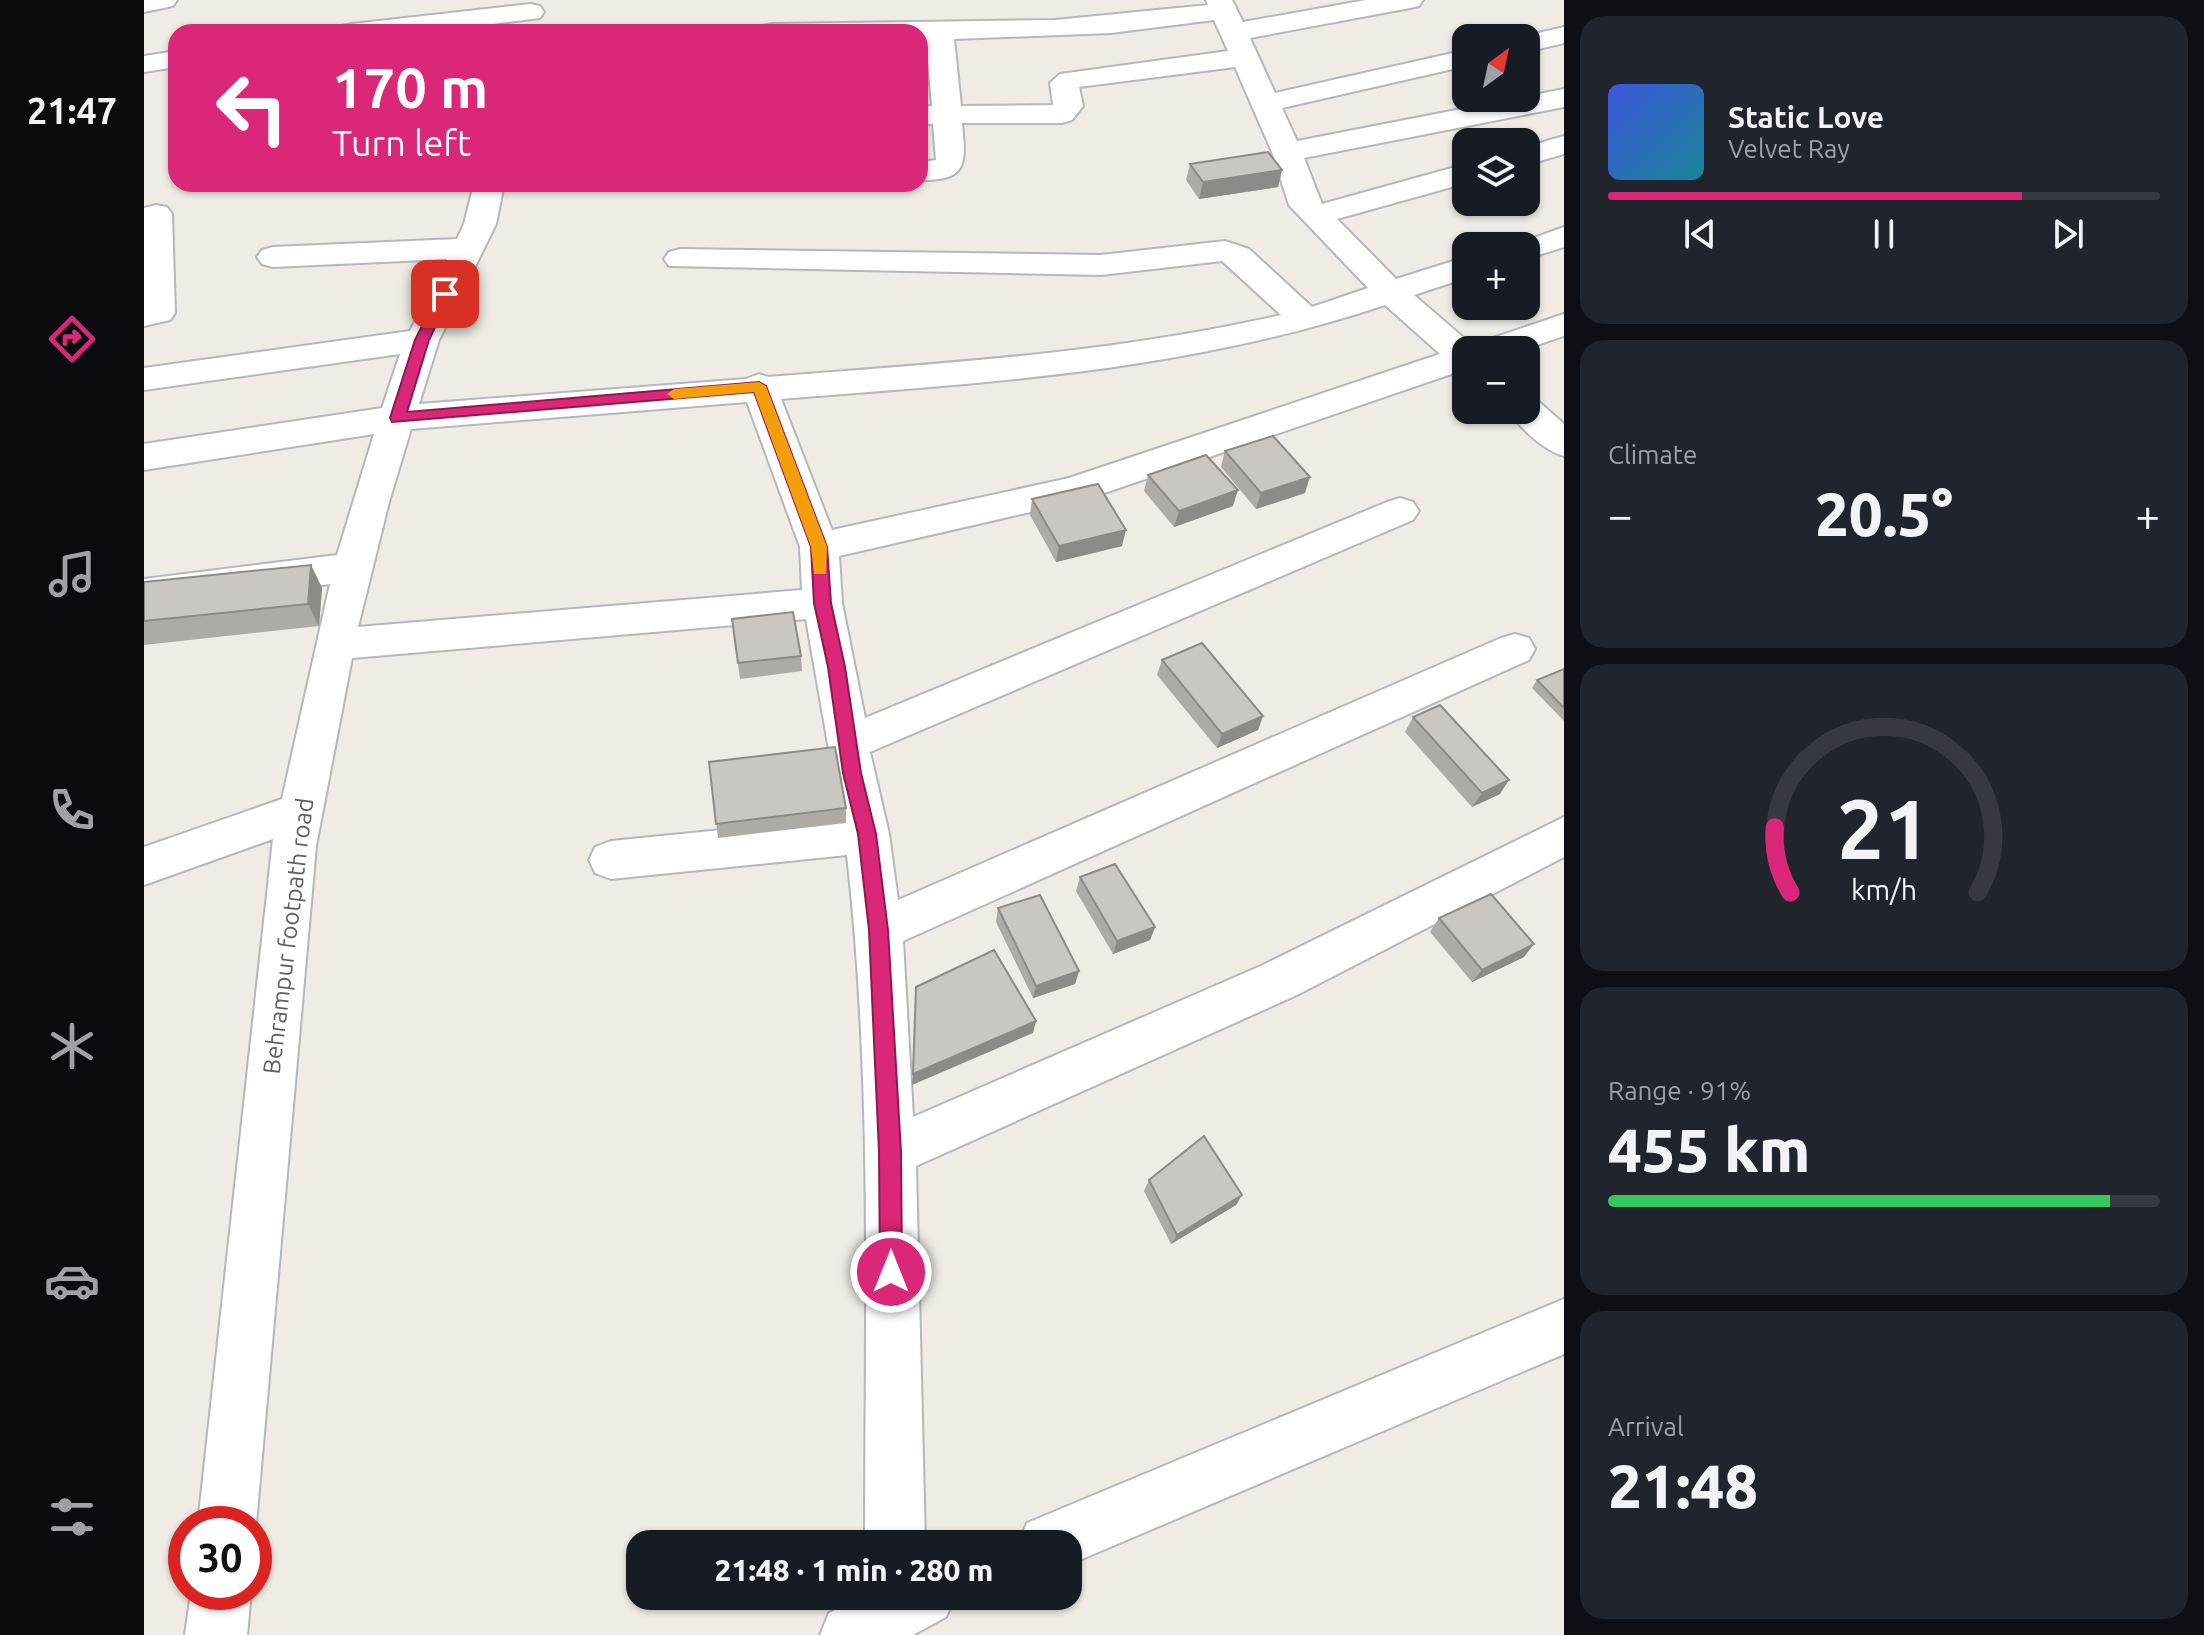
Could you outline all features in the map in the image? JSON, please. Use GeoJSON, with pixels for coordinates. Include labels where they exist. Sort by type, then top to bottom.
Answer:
{"type":"FeatureCollection","features":[{"type":"Feature","properties":{"kind":"street"},"geometry":{"type":"LineString","coordinates":[[144,4],[164,0]]}},
{"type":"Feature","properties":{"kind":"street"},"geometry":{"type":"LineString","coordinates":[[984,0],[992,29]]}},
{"type":"Feature","properties":{"kind":"street"},"geometry":{"type":"LineString","coordinates":[[1073,0],[1087,24]]}},
{"type":"Feature","properties":{"kind":"street"},"geometry":{"type":"LineString","coordinates":[[932,115],[1062,114],[1068,106],[1064,83],[1230,25],[1410,0]]}},
{"type":"Feature","properties":{"kind":"street"},"geometry":{"type":"LineString","coordinates":[[435,24],[529,15]]}},
{"type":"Feature","properties":{"kind":"street"},"geometry":{"type":"LineString","coordinates":[[928,29],[992,29],[1181,18],[1230,25]]}},
{"type":"Feature","properties":{"kind":"street"},"geometry":{"type":"LineString","coordinates":[[1230,25],[1287,152],[1305,205],[1389,291],[1452,340]]}},
{"type":"Feature","properties":{"kind":"street"},"geometry":{"type":"LineString","coordinates":[[928,171],[938,171],[950,165],[932,115],[939,29]]}},
{"type":"Feature","properties":{"kind":"street"},"geometry":{"type":"LineString","coordinates":[[1540,41],[1564,35]]}},
{"type":"Feature","properties":{"kind":"street"},"geometry":{"type":"LineString","coordinates":[[144,64],[168,60]]}},
{"type":"Feature","properties":{"kind":"street"},"geometry":{"type":"LineString","coordinates":[[1263,104],[1452,61]]}},
{"type":"Feature","properties":{"kind":"street"},"geometry":{"type":"LineString","coordinates":[[1287,152],[1564,98]]}},
{"type":"Feature","properties":{"kind":"street"},"geometry":{"type":"LineString","coordinates":[[1540,152],[1564,145]]}},
{"type":"Feature","properties":{"kind":"street"},"geometry":{"type":"LineString","coordinates":[[1314,216],[1452,177]]}},
{"type":"Feature","properties":{"kind":"street","name":"Behrampur footpath road"},"geometry":{"type":"LineString","coordinates":[[229,1506],[294,846],[334,644],[397,418],[422,340],[480,224],[487,192]]}},
{"type":"Feature","properties":{"kind":"street"},"geometry":{"type":"LineString","coordinates":[[144,315],[158,313],[150,216]]}},
{"type":"Feature","properties":{"kind":"street"},"geometry":{"type":"LineString","coordinates":[[1540,245],[1564,237]]}},
{"type":"Feature","properties":{"kind":"street"},"geometry":{"type":"LineString","coordinates":[[273,257],[468,248]]}},
{"type":"Feature","properties":{"kind":"street"},"geometry":{"type":"LineString","coordinates":[[680,259],[1101,265],[1225,251],[1238,256],[1306,320]]}},
{"type":"Feature","properties":{"kind":"street"},"geometry":{"type":"LineString","coordinates":[[144,457],[397,418],[759,386],[1066,365],[1188,347],[1306,320],[1452,271]]}},
{"type":"Feature","properties":{"kind":"street"},"geometry":{"type":"LineString","coordinates":[[1530,336],[1564,325]]}},
{"type":"Feature","properties":{"kind":"street"},"geometry":{"type":"LineString","coordinates":[[144,379],[422,340]]}},
{"type":"Feature","properties":{"kind":"street"},"geometry":{"type":"LineString","coordinates":[[819,547],[1074,490],[1452,361]]}},
{"type":"Feature","properties":{"kind":"street"},"geometry":{"type":"LineString","coordinates":[[759,386],[819,547],[822,603],[837,667],[848,743],[867,834],[879,930],[890,1152],[895,1530]]}},
{"type":"Feature","properties":{"kind":"street"},"geometry":{"type":"LineString","coordinates":[[848,743],[1400,511]]}},
{"type":"Feature","properties":{"kind":"street"},"geometry":{"type":"LineString","coordinates":[[144,594],[353,567]]}},
{"type":"Feature","properties":{"kind":"street"},"geometry":{"type":"LineString","coordinates":[[334,644],[822,603]]}},
{"type":"Feature","properties":{"kind":"street"},"geometry":{"type":"LineString","coordinates":[[879,930],[1515,649]]}},
{"type":"Feature","properties":{"kind":"street"},"geometry":{"type":"LineString","coordinates":[[144,866],[302,810]]}},
{"type":"Feature","properties":{"kind":"street"},"geometry":{"type":"LineString","coordinates":[[611,860],[867,834]]}},
{"type":"Feature","properties":{"kind":"street"},"geometry":{"type":"LineString","coordinates":[[890,1152],[1280,980],[1564,836]]}},
{"type":"Feature","properties":{"kind":"street"},"geometry":{"type":"LineString","coordinates":[[1081,1530],[1564,1326]]}},
{"type":"Feature","properties":{"kind":"street"},"geometry":{"type":"LineString","coordinates":[[216,1635],[219,1610]]}},
{"type":"Feature","properties":{"kind":"building"},"geometry":{"type":"Polygon","coordinates":[[[1268,152],[1282,170],[1203,182],[1190,164],[1268,152]]]}},
{"type":"Feature","properties":{"kind":"building"},"geometry":{"type":"Polygon","coordinates":[[[1273,436],[1310,477],[1261,493],[1225,451],[1273,436]]]}},
{"type":"Feature","properties":{"kind":"building"},"geometry":{"type":"Polygon","coordinates":[[[1206,455],[1238,490],[1179,511],[1148,475],[1206,455]]]}},
{"type":"Feature","properties":{"kind":"building"},"geometry":{"type":"Polygon","coordinates":[[[1098,484],[1126,530],[1059,546],[1032,499],[1098,484]]]}},
{"type":"Feature","properties":{"kind":"building"},"geometry":{"type":"Polygon","coordinates":[[[311,565],[308,604],[144,621],[144,582],[311,565]]]}},
{"type":"Feature","properties":{"kind":"building"},"geometry":{"type":"Polygon","coordinates":[[[793,612],[801,656],[738,663],[732,619],[793,612]]]}},
{"type":"Feature","properties":{"kind":"building"},"geometry":{"type":"Polygon","coordinates":[[[1202,643],[1263,716],[1222,734],[1162,660],[1202,643]]]}},
{"type":"Feature","properties":{"kind":"building"},"geometry":{"type":"Polygon","coordinates":[[[1564,669],[1564,708],[1537,680],[1564,669]]]}},
{"type":"Feature","properties":{"kind":"building"},"geometry":{"type":"Polygon","coordinates":[[[1440,705],[1509,780],[1482,793],[1413,717],[1440,705]]]}},
{"type":"Feature","properties":{"kind":"building"},"geometry":{"type":"Polygon","coordinates":[[[835,747],[846,808],[716,824],[709,762],[835,747]]]}},
{"type":"Feature","properties":{"kind":"building"},"geometry":{"type":"Polygon","coordinates":[[[1115,864],[1155,927],[1117,941],[1080,877],[1115,864]]]}},
{"type":"Feature","properties":{"kind":"building"},"geometry":{"type":"Polygon","coordinates":[[[1491,894],[1534,944],[1482,970],[1439,918],[1491,894]]]}},
{"type":"Feature","properties":{"kind":"building"},"geometry":{"type":"Polygon","coordinates":[[[1040,895],[1079,971],[1036,986],[998,908],[1040,895]]]}},
{"type":"Feature","properties":{"kind":"building"},"geometry":{"type":"Polygon","coordinates":[[[994,950],[1036,1021],[913,1074],[916,987],[994,950]]]}},
{"type":"Feature","properties":{"kind":"building"},"geometry":{"type":"Polygon","coordinates":[[[1204,1136],[1242,1195],[1177,1235],[1149,1180],[1204,1136]]]}},
{"type":"Feature","properties":{"kind":"slow traffic"},"geometry":{"type":"LineString","coordinates":[[674,394],[759,386],[819,547],[820,570]]}},
{"type":"Feature","properties":{"kind":"route"},"geometry":{"type":"LineString","coordinates":[[445,294],[422,340],[397,418],[759,386],[819,547],[822,603],[837,667],[852,773],[867,834],[879,930],[890,1152],[891,1272]]}}]}
